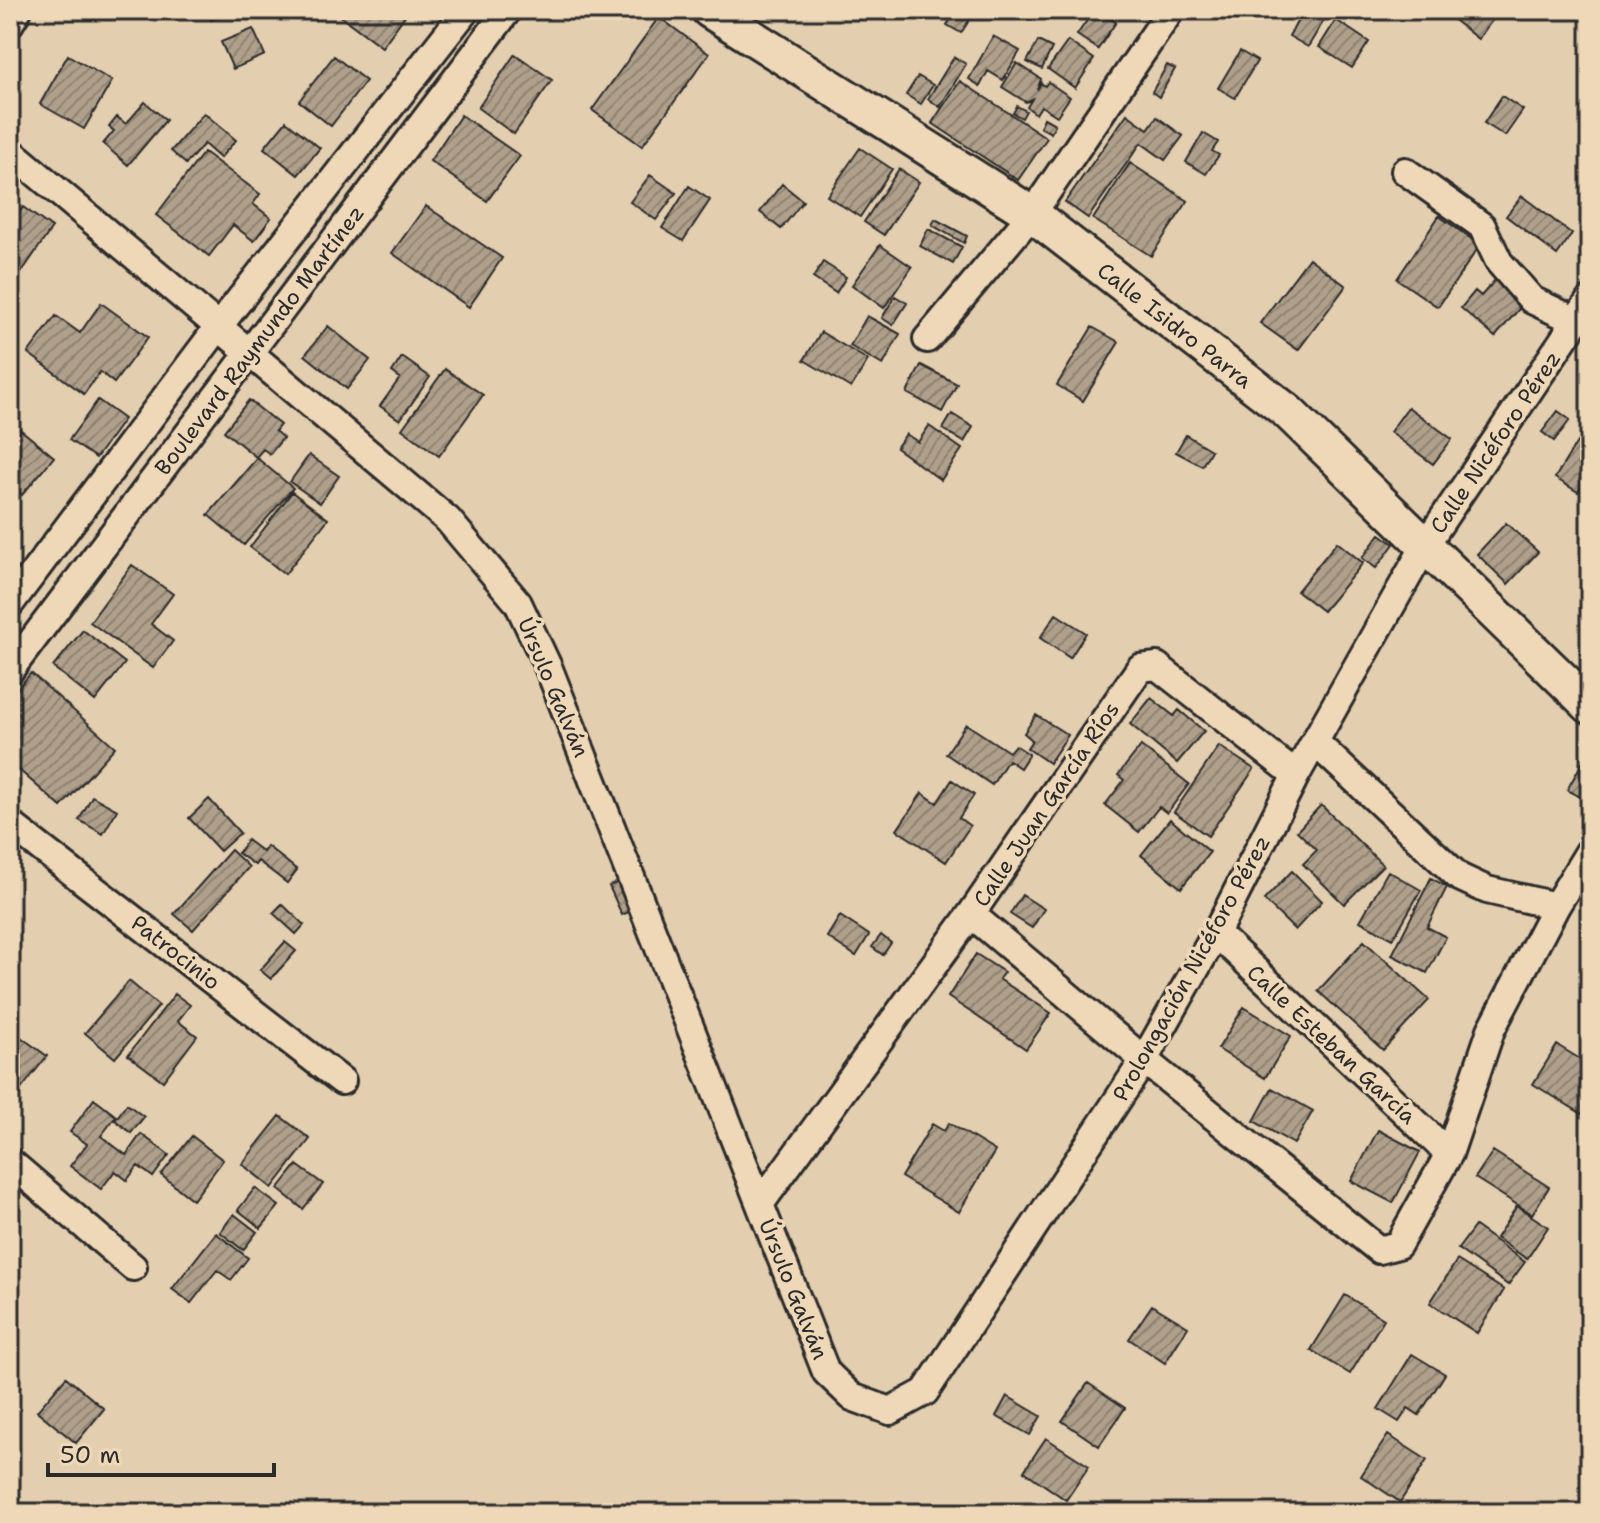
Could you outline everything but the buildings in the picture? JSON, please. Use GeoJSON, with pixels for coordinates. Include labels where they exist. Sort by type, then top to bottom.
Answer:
{"type":"FeatureCollection","features":[{"type":"Feature","properties":{"kind":"street"},"geometry":{"type":"LineString","coordinates":[[10,23],[18,10]]}},
{"type":"Feature","properties":{"kind":"street","name":"Boulevard Raymundo Martínez"},"geometry":{"type":"LineString","coordinates":[[10,604],[219,326],[466,10]]}},
{"type":"Feature","properties":{"kind":"street","name":"Boulevard Raymundo Martínez"},"geometry":{"type":"LineString","coordinates":[[10,670],[508,10]]}},
{"type":"Feature","properties":{"kind":"street","name":"Calle Isidro Parra"},"geometry":{"type":"LineString","coordinates":[[709,10],[1032,214],[1288,412],[1590,706]]}},
{"type":"Feature","properties":{"kind":"street"},"geometry":{"type":"LineString","coordinates":[[927,339],[1032,214],[1171,10]]}},
{"type":"Feature","properties":{"kind":"street","name":"Úrsulo Galván"},"geometry":{"type":"LineString","coordinates":[[10,151],[448,520],[518,603],[549,669],[826,1372],[852,1397]]}},
{"type":"Feature","properties":{"kind":"street"},"geometry":{"type":"LineString","coordinates":[[1405,171],[1482,226],[1499,262],[1532,300],[1583,311]]}},
{"type":"Feature","properties":{"kind":"street","name":"Calle Nicéforo Pérez"},"geometry":{"type":"LineString","coordinates":[[1426,544],[1583,311]]}},
{"type":"Feature","properties":{"kind":"street","name":"Prolongación Nicéforo Pérez"},"geometry":{"type":"LineString","coordinates":[[852,1397],[890,1411],[925,1392],[1144,1060],[1216,933],[1296,775],[1317,744],[1426,544]]}},
{"type":"Feature","properties":{"kind":"street","name":"Calle Juan García Ríos"},"geometry":{"type":"LineString","coordinates":[[1296,775],[1157,666],[1140,668],[971,914],[1144,1060],[1379,1250],[1398,1245],[1449,1154]]}},
{"type":"Feature","properties":{"kind":"street"},"geometry":{"type":"LineString","coordinates":[[1317,744],[1459,877],[1487,890],[1556,906]]}},
{"type":"Feature","properties":{"kind":"street","name":"Patrocinio"},"geometry":{"type":"LineString","coordinates":[[10,824],[342,1081]]}},
{"type":"Feature","properties":{"kind":"street"},"geometry":{"type":"LineString","coordinates":[[1449,1154],[1491,1030],[1556,906],[1590,850]]}},
{"type":"Feature","properties":{"kind":"street"},"geometry":{"type":"LineString","coordinates":[[760,1204],[971,914]]}},
{"type":"Feature","properties":{"kind":"street","name":"Calle Esteban García"},"geometry":{"type":"LineString","coordinates":[[1216,933],[1449,1154]]}},
{"type":"Feature","properties":{"kind":"street"},"geometry":{"type":"LineString","coordinates":[[10,1162],[133,1267]]}}]}
